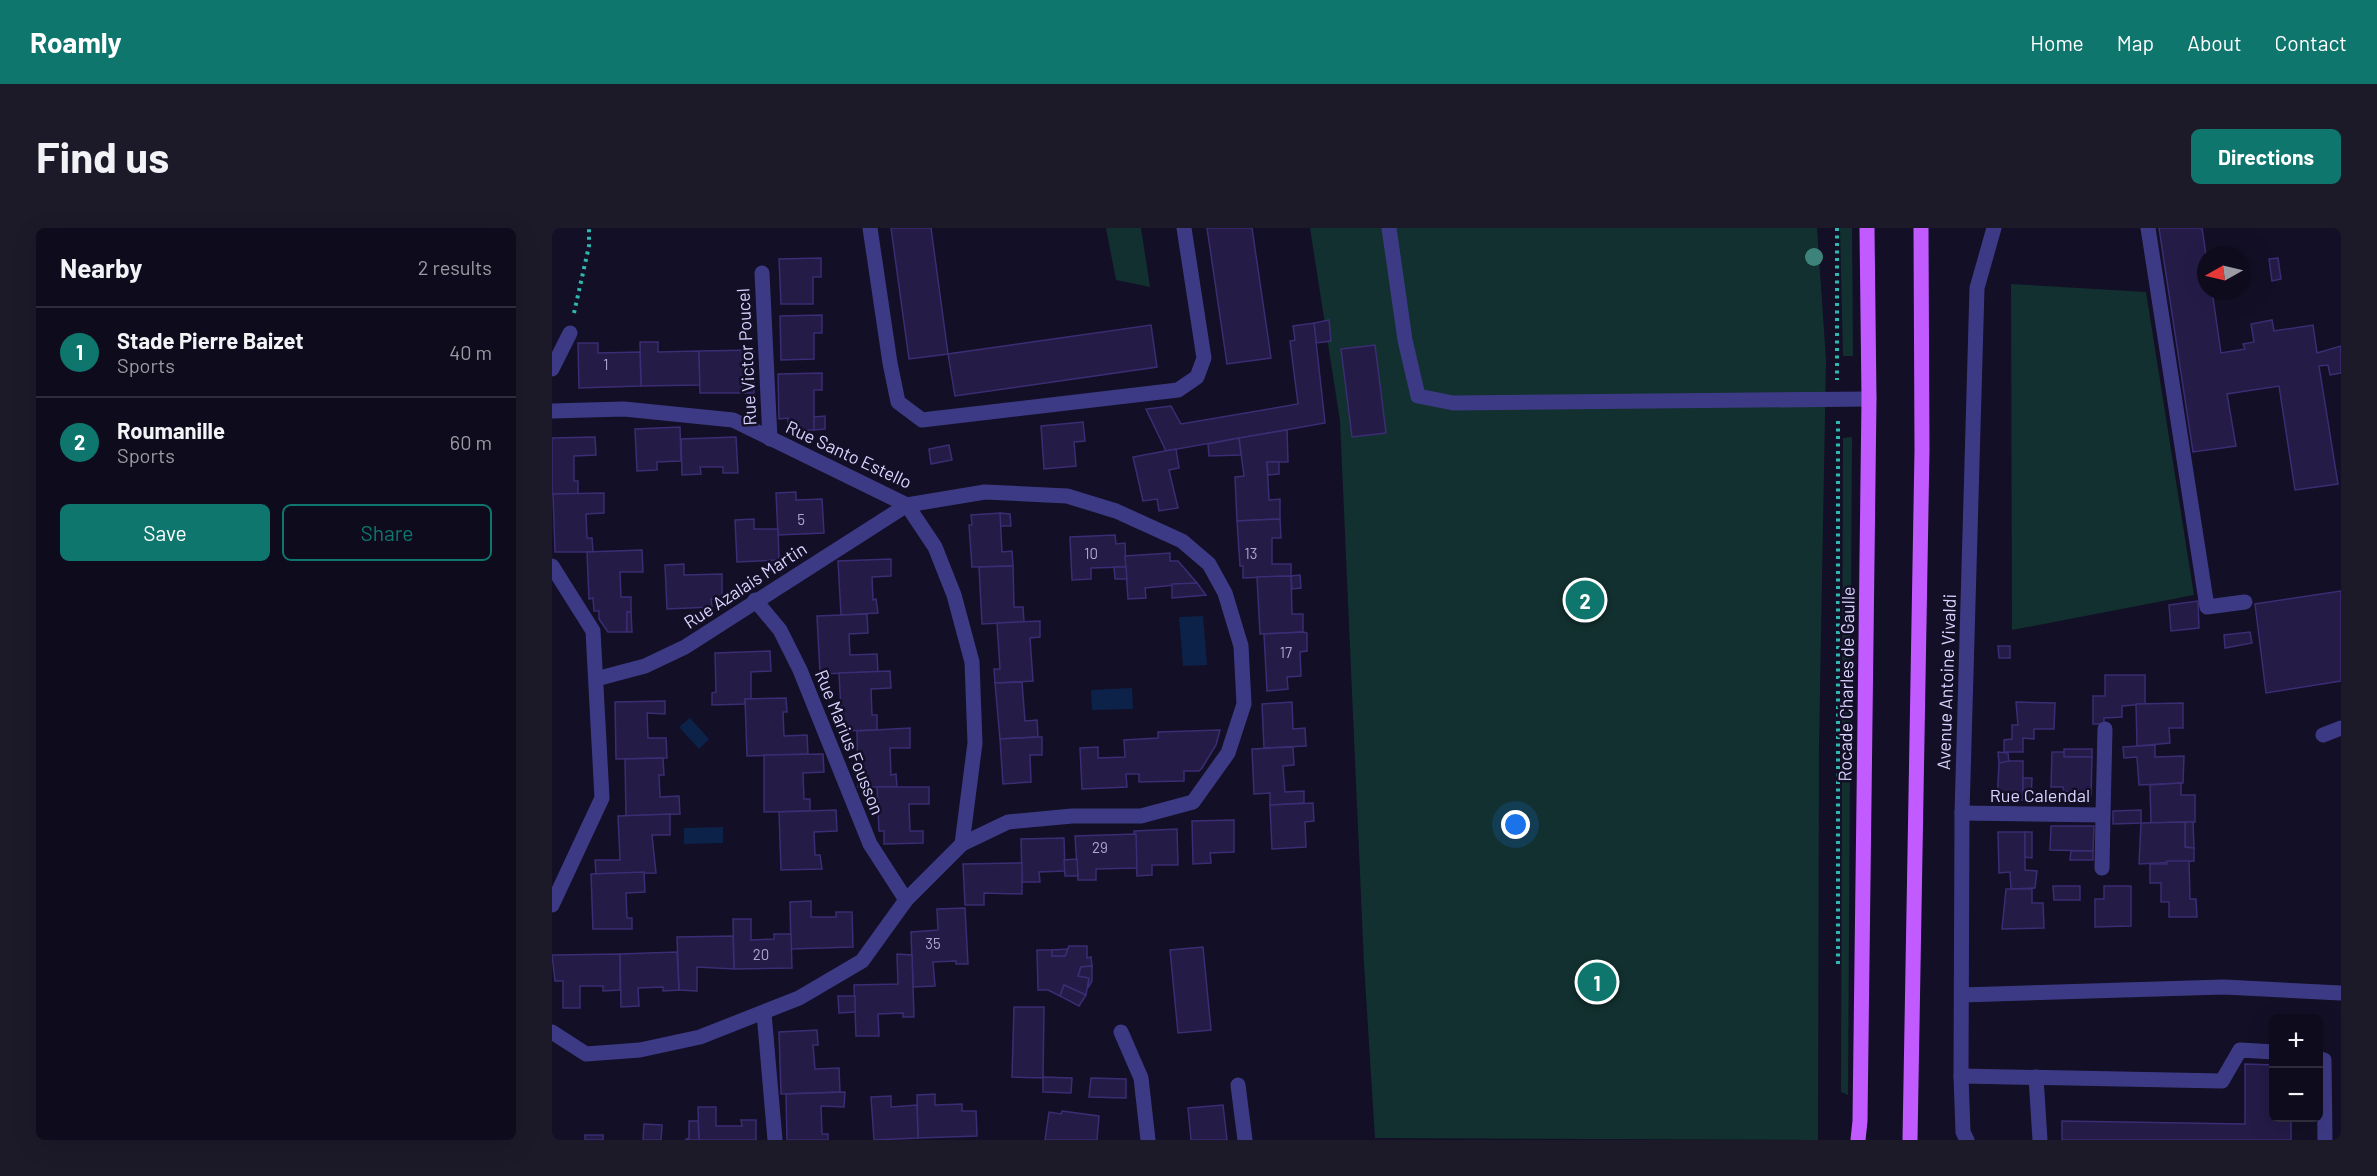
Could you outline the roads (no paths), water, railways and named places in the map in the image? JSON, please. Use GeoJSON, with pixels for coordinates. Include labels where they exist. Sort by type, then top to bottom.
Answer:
{"type":"FeatureCollection","features":[{"type":"Feature","properties":{"kind":"main road","name":"Rocade Charles de Gaulle"},"geometry":{"type":"LineString","coordinates":[[1858,1140],[1869,399],[1867,228]]}},
{"type":"Feature","properties":{"kind":"main road"},"geometry":{"type":"LineString","coordinates":[[1910,1140],[1922,450],[1921,228]]}},
{"type":"Feature","properties":{"kind":"street"},"geometry":{"type":"LineString","coordinates":[[870,228],[898,402],[922,420],[1178,390],[1197,377],[1204,358],[1184,228]]}},
{"type":"Feature","properties":{"kind":"street"},"geometry":{"type":"LineString","coordinates":[[1389,228],[1405,340],[1418,396],[1453,403],[1869,399]]}},
{"type":"Feature","properties":{"kind":"street","name":"Avenue Antoine Vivaldi"},"geometry":{"type":"LineString","coordinates":[[1965,1136],[1961,1076],[1962,813],[1977,288],[1994,228]]}},
{"type":"Feature","properties":{"kind":"street"},"geometry":{"type":"LineString","coordinates":[[2148,228],[2207,607],[2245,602]]}},
{"type":"Feature","properties":{"kind":"street","name":"Rue Victor Poucel"},"geometry":{"type":"LineString","coordinates":[[762,273],[770,439]]}},
{"type":"Feature","properties":{"kind":"street"},"geometry":{"type":"LineString","coordinates":[[552,369],[570,333]]}},
{"type":"Feature","properties":{"kind":"street","name":"Rue Santo Estello"},"geometry":{"type":"LineString","coordinates":[[552,411],[624,409],[733,420],[907,506],[985,492],[1067,496],[1116,511],[1182,541],[1209,564],[1225,593],[1241,646],[1244,704],[1228,753],[1193,802],[1141,816],[1072,816],[1008,822],[962,844],[906,900],[862,961],[799,998],[700,1037],[640,1050],[586,1054],[552,1032]]}},
{"type":"Feature","properties":{"kind":"street"},"geometry":{"type":"LineString","coordinates":[[907,506],[935,547],[954,595],[972,662],[975,743],[962,844]]}},
{"type":"Feature","properties":{"kind":"street","name":"Rue Azalais Martin"},"geometry":{"type":"LineString","coordinates":[[596,679],[645,666],[675,652],[907,506]]}},
{"type":"Feature","properties":{"kind":"street"},"geometry":{"type":"LineString","coordinates":[[552,566],[593,631],[602,798],[552,905]]}},
{"type":"Feature","properties":{"kind":"street","name":"Rue Marius Fousson"},"geometry":{"type":"LineString","coordinates":[[755,600],[780,630],[800,670],[870,844],[906,900]]}},
{"type":"Feature","properties":{"kind":"street"},"geometry":{"type":"LineString","coordinates":[[2323,735],[2341,728]]}},
{"type":"Feature","properties":{"kind":"street","name":"Rue Calendal"},"geometry":{"type":"LineString","coordinates":[[1962,813],[2103,814],[2104,729]]}},
{"type":"Feature","properties":{"kind":"street"},"geometry":{"type":"LineString","coordinates":[[2102,868],[2103,814]]}},
{"type":"Feature","properties":{"kind":"street"},"geometry":{"type":"LineString","coordinates":[[1962,995],[2224,987],[2341,993]]}},
{"type":"Feature","properties":{"kind":"street"},"geometry":{"type":"LineString","coordinates":[[764,1013],[775,1140]]}},
{"type":"Feature","properties":{"kind":"street"},"geometry":{"type":"LineString","coordinates":[[1121,1032],[1142,1078],[1148,1140]]}},
{"type":"Feature","properties":{"kind":"street"},"geometry":{"type":"LineString","coordinates":[[1961,1076],[2222,1081],[2240,1050],[2269,1052]]}},
{"type":"Feature","properties":{"kind":"street"},"geometry":{"type":"LineString","coordinates":[[2323,1060],[2325,1140]]}},
{"type":"Feature","properties":{"kind":"street"},"geometry":{"type":"LineString","coordinates":[[2036,1077],[2040,1140]]}},
{"type":"Feature","properties":{"kind":"street"},"geometry":{"type":"LineString","coordinates":[[1238,1085],[1245,1140]]}},
{"type":"Feature","properties":{"kind":"water"},"geometry":{"type":"Polygon","coordinates":[[[1203,616],[1207,665],[1183,666],[1179,617],[1203,616]]]}},
{"type":"Feature","properties":{"kind":"water"},"geometry":{"type":"Polygon","coordinates":[[[1132,688],[1133,709],[1092,710],[1091,690],[1132,688]]]}},
{"type":"Feature","properties":{"kind":"water"},"geometry":{"type":"Polygon","coordinates":[[[690,718],[709,739],[699,749],[679,727],[690,718]]]}},
{"type":"Feature","properties":{"kind":"water"},"geometry":{"type":"Polygon","coordinates":[[[723,827],[723,843],[684,844],[684,828],[723,827]]]}},
{"type":"Feature","properties":{"kind":"place","name":"Roumanille"},"geometry":{"type":"Point","coordinates":[1585,600]}},
{"type":"Feature","properties":{"kind":"place","name":"Stade Pierre Baizet"},"geometry":{"type":"Point","coordinates":[1597,982]}}]}
